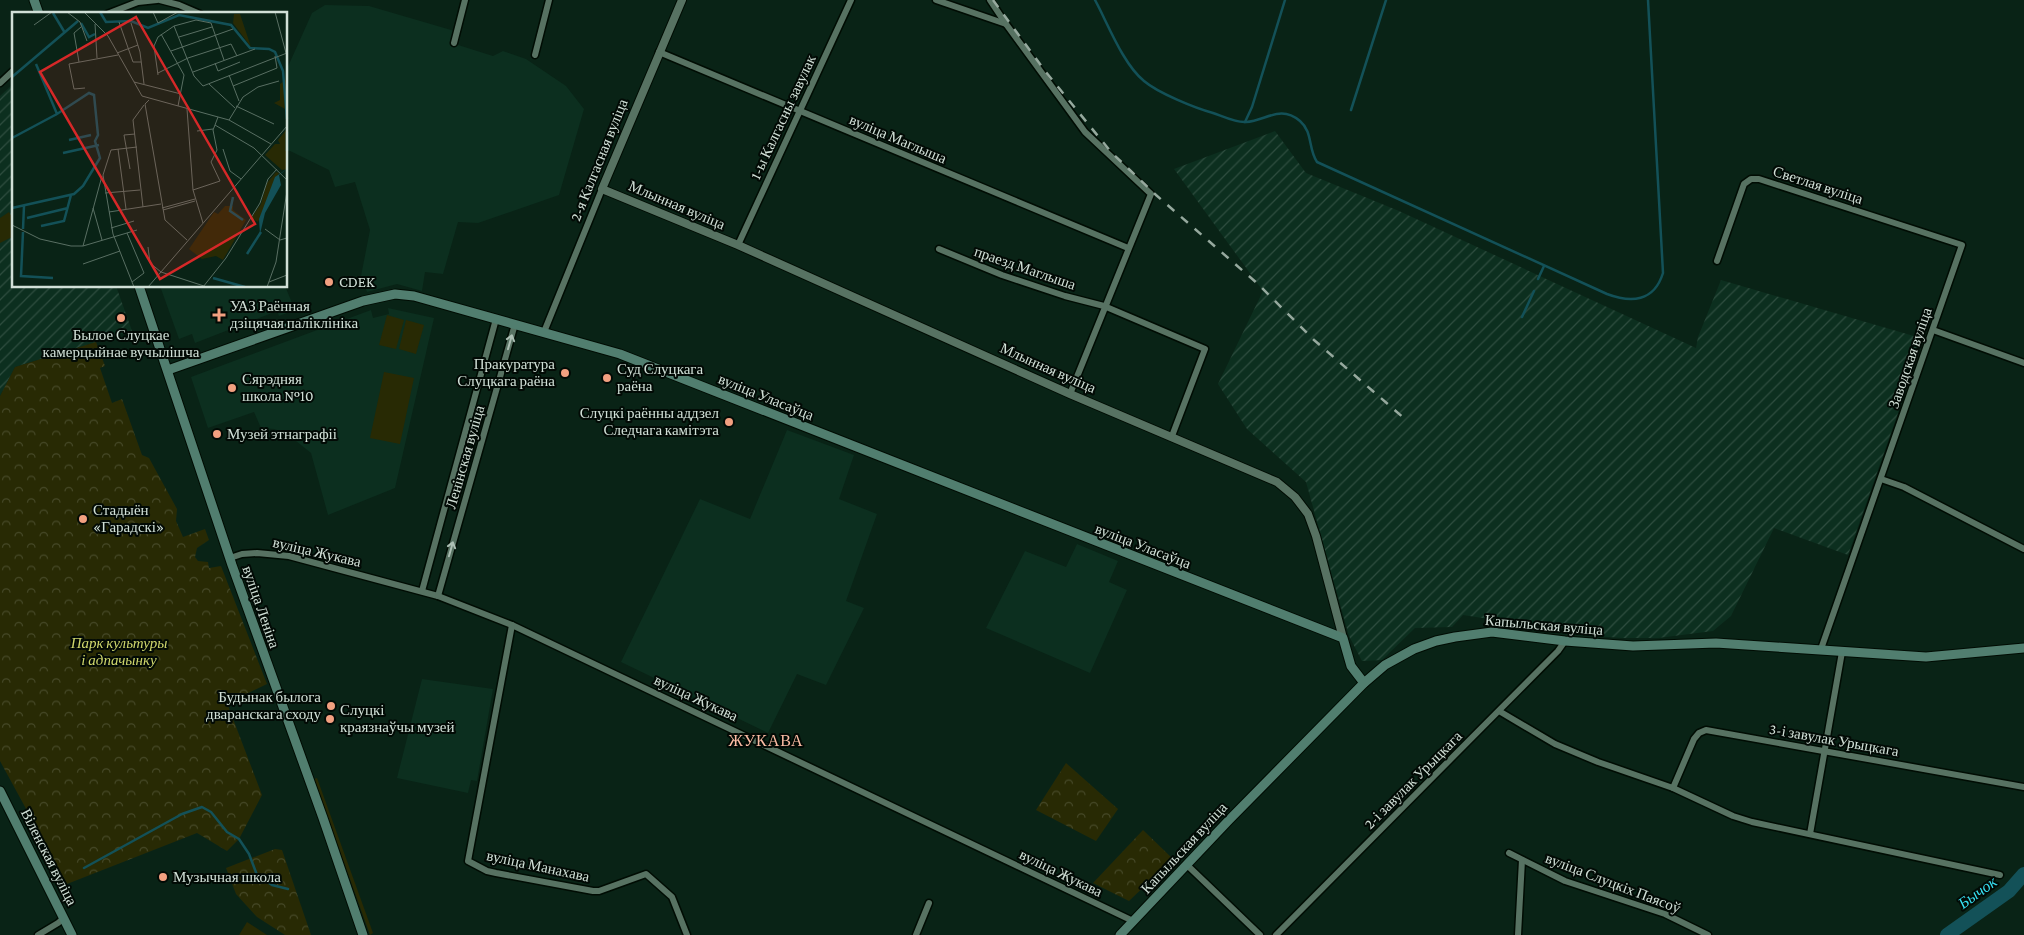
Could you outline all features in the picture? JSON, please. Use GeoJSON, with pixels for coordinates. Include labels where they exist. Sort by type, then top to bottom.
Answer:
{"type":"FeatureCollection","features":[{"type":"Feature","properties":{"kind":"main road"},"geometry":{"type":"LineString","coordinates":[[34,0],[38,12]]}},
{"type":"Feature","properties":{"kind":"main road","name":"вуліца Леніна"},"geometry":{"type":"LineString","coordinates":[[139,288],[230,558],[363,935]]}},
{"type":"Feature","properties":{"kind":"main road","name":"вуліца Уласаўца"},"geometry":{"type":"LineString","coordinates":[[168,370],[363,301],[395,294],[414,296],[620,354],[1343,638]]}},
{"type":"Feature","properties":{"kind":"main road","name":"Капыльская вуліца"},"geometry":{"type":"LineString","coordinates":[[1120,935],[1364,683],[1385,665],[1414,649],[1436,641],[1492,632],[1564,641],[1633,646],[1716,643],[1926,657],[2024,648]]}},
{"type":"Feature","properties":{"kind":"main road","name":"Млынная вуліца"},"geometry":{"type":"LineString","coordinates":[[1343,638],[1351,666],[1364,683]]}},
{"type":"Feature","properties":{"kind":"main road","name":"Віленская вуліца"},"geometry":{"type":"LineString","coordinates":[[1,797],[72,935]]}},
{"type":"Feature","properties":{"kind":"street"},"geometry":{"type":"LineString","coordinates":[[112,12],[138,2],[158,0],[179,5],[195,12]]}},
{"type":"Feature","properties":{"kind":"street"},"geometry":{"type":"LineString","coordinates":[[454,43],[465,0]]}},
{"type":"Feature","properties":{"kind":"street"},"geometry":{"type":"LineString","coordinates":[[535,55],[549,0]]}},
{"type":"Feature","properties":{"kind":"street","name":"2-я Калгасная вуліца"},"geometry":{"type":"LineString","coordinates":[[544,332],[682,0]]}},
{"type":"Feature","properties":{"kind":"street","name":"1-ы Калгасны завулак"},"geometry":{"type":"LineString","coordinates":[[738,245],[798,111],[851,0]]}},
{"type":"Feature","properties":{"kind":"street"},"geometry":{"type":"LineString","coordinates":[[936,0],[1006,24]]}},
{"type":"Feature","properties":{"kind":"street"},"geometry":{"type":"LineString","coordinates":[[990,0],[1085,132],[1151,194],[1104,306],[1070,394]]}},
{"type":"Feature","properties":{"kind":"street","name":"вуліца Маглыша"},"geometry":{"type":"LineString","coordinates":[[659,52],[1128,248]]}},
{"type":"Feature","properties":{"kind":"street"},"geometry":{"type":"LineString","coordinates":[[0,83],[12,72]]}},
{"type":"Feature","properties":{"kind":"street","name":"Светлая вуліца"},"geometry":{"type":"LineString","coordinates":[[1717,261],[1744,184],[1751,179],[1759,179],[1962,245]]}},
{"type":"Feature","properties":{"kind":"street","name":"Млынная вуліца"},"geometry":{"type":"LineString","coordinates":[[602,189],[738,245],[1070,394],[1277,482],[1295,497],[1308,514],[1316,536],[1343,638]]}},
{"type":"Feature","properties":{"kind":"street","name":"Заводская вуліца"},"geometry":{"type":"LineString","coordinates":[[1821,649],[1962,245]]}},
{"type":"Feature","properties":{"kind":"street","name":"праезд Маглыша"},"geometry":{"type":"LineString","coordinates":[[939,249],[1002,275],[1065,296],[1104,306],[1205,349],[1172,436]]}},
{"type":"Feature","properties":{"kind":"street","name":"Ленінская вуліца"},"geometry":{"type":"LineString","coordinates":[[422,591],[496,320]]}},
{"type":"Feature","properties":{"kind":"street","name":"Ленінская вуліца"},"geometry":{"type":"LineString","coordinates":[[438,596],[515,324]]}},
{"type":"Feature","properties":{"kind":"street"},"geometry":{"type":"LineString","coordinates":[[1933,330],[2024,363]]}},
{"type":"Feature","properties":{"kind":"street"},"geometry":{"type":"LineString","coordinates":[[1881,479],[1904,487],[2024,549]]}},
{"type":"Feature","properties":{"kind":"street","name":"вуліца Жукава"},"geometry":{"type":"LineString","coordinates":[[230,558],[242,554],[257,553],[289,556],[438,596],[512,626],[1133,921]]}},
{"type":"Feature","properties":{"kind":"street","name":"вуліца Манахава"},"geometry":{"type":"LineString","coordinates":[[512,626],[468,861],[487,871],[593,891],[599,891],[646,874],[672,898],[687,935]]}},
{"type":"Feature","properties":{"kind":"street","name":"2-і завулак Урыцкага"},"geometry":{"type":"LineString","coordinates":[[1276,935],[1558,651],[1564,641]]}},
{"type":"Feature","properties":{"kind":"street"},"geometry":{"type":"LineString","coordinates":[[1810,834],[1842,652]]}},
{"type":"Feature","properties":{"kind":"street"},"geometry":{"type":"LineString","coordinates":[[1499,711],[1555,744],[1598,762],[1673,788],[1734,816],[1752,822],[2000,875]]}},
{"type":"Feature","properties":{"kind":"street","name":"3-і завулак Урыцкага"},"geometry":{"type":"LineString","coordinates":[[1673,788],[1694,739],[1699,733],[1706,730],[2024,788]]}},
{"type":"Feature","properties":{"kind":"street","name":"вуліца Слуцкіх Паясоў"},"geometry":{"type":"LineString","coordinates":[[1509,853],[1566,881],[1665,914],[1708,935]]}},
{"type":"Feature","properties":{"kind":"street"},"geometry":{"type":"LineString","coordinates":[[1518,935],[1522,860]]}},
{"type":"Feature","properties":{"kind":"street"},"geometry":{"type":"LineString","coordinates":[[1187,865],[1260,935]]}},
{"type":"Feature","properties":{"kind":"street"},"geometry":{"type":"LineString","coordinates":[[916,935],[929,903]]}},
{"type":"Feature","properties":{"kind":"street"},"geometry":{"type":"LineString","coordinates":[[38,935],[64,918]]}},
{"type":"Feature","properties":{"kind":"shaded area"},"geometry":{"type":"Polygon","coordinates":[[[325,5],[369,6],[458,32],[455,44],[493,56],[503,51],[526,59],[566,86],[584,109],[559,195],[478,223],[458,222],[443,274],[425,272],[422,291],[397,284],[367,292],[361,276],[370,230],[355,182],[335,187],[329,170],[288,150],[288,67],[312,13],[325,5]]]}},
{"type":"Feature","properties":{"kind":"shaded area"},"geometry":{"type":"Polygon","coordinates":[[[12,85],[12,288],[117,288],[132,331],[15,367],[0,396],[0,96],[12,85]]]}},
{"type":"Feature","properties":{"kind":"shaded area"},"geometry":{"type":"Polygon","coordinates":[[[1275,131],[1306,173],[1399,211],[1696,348],[1698,337],[1721,280],[1924,339],[1848,555],[1774,528],[1731,616],[1713,631],[1658,638],[1622,638],[1583,635],[1557,626],[1521,624],[1463,615],[1452,627],[1415,628],[1382,660],[1362,661],[1349,636],[1306,482],[1247,429],[1218,384],[1263,291],[1174,169],[1275,131]]]}},
{"type":"Feature","properties":{"kind":"shaded area","name":"УАЗ Раённая дзіцячая паліклініка"},"geometry":{"type":"Polygon","coordinates":[[[161,288],[286,288],[295,310],[279,316],[277,311],[195,343],[192,334],[179,339],[161,288]]]}},
{"type":"Feature","properties":{"kind":"shaded area"},"geometry":{"type":"Polygon","coordinates":[[[388,308],[434,318],[395,488],[328,515],[311,453],[286,433],[274,429],[261,428],[254,412],[208,428],[191,377],[371,310],[373,318],[389,314],[388,308]]]}},
{"type":"Feature","properties":{"kind":"shaded area"},"geometry":{"type":"Polygon","coordinates":[[[787,430],[854,455],[839,499],[877,514],[846,601],[864,608],[826,685],[797,674],[768,733],[621,662],[700,499],[750,519],[787,430]]]}},
{"type":"Feature","properties":{"kind":"shaded area"},"geometry":{"type":"Polygon","coordinates":[[[1077,544],[1118,561],[1109,582],[1127,590],[1090,673],[986,628],[1025,551],[1066,567],[1077,544]]]}},
{"type":"Feature","properties":{"kind":"shaded area"},"geometry":{"type":"Polygon","coordinates":[[[422,679],[493,689],[477,781],[471,780],[468,793],[397,778],[422,679]]]}},
{"type":"Feature","properties":{"kind":"green space"},"geometry":{"type":"Polygon","coordinates":[[[9,212],[12,217],[12,237],[0,243],[0,218],[9,212]]]}},
{"type":"Feature","properties":{"kind":"green space"},"geometry":{"type":"Polygon","coordinates":[[[387,315],[404,320],[396,349],[379,345],[387,315]]]}},
{"type":"Feature","properties":{"kind":"green space"},"geometry":{"type":"Polygon","coordinates":[[[406,320],[424,325],[416,354],[399,349],[406,320]]]}},
{"type":"Feature","properties":{"kind":"green space","name":"Парк культуры і адпачынку"},"geometry":{"type":"Polygon","coordinates":[[[96,342],[105,366],[100,368],[112,403],[122,399],[142,455],[149,458],[177,509],[176,521],[183,537],[205,529],[209,540],[197,548],[195,557],[198,561],[208,562],[209,568],[221,566],[267,684],[227,703],[262,795],[239,839],[227,851],[197,833],[67,884],[0,761],[0,396],[15,367],[96,342]]]}},
{"type":"Feature","properties":{"kind":"green space"},"geometry":{"type":"Polygon","coordinates":[[[384,372],[414,378],[400,444],[370,438],[384,372]]]}},
{"type":"Feature","properties":{"kind":"green space"},"geometry":{"type":"Polygon","coordinates":[[[1066,763],[1118,809],[1096,841],[1036,810],[1066,763]]]}},
{"type":"Feature","properties":{"kind":"green space"},"geometry":{"type":"Polygon","coordinates":[[[317,778],[373,933],[370,935],[314,779],[317,778]]]}},
{"type":"Feature","properties":{"kind":"green space"},"geometry":{"type":"Polygon","coordinates":[[[1143,830],[1173,859],[1129,901],[1093,883],[1143,830]]]}},
{"type":"Feature","properties":{"kind":"green space"},"geometry":{"type":"Polygon","coordinates":[[[275,849],[282,850],[311,935],[285,935],[257,917],[236,894],[226,868],[275,849]]]}},
{"type":"Feature","properties":{"kind":"green space"},"geometry":{"type":"Polygon","coordinates":[[[247,922],[267,935],[239,935],[247,922]]]}},
{"type":"Feature","properties":{"kind":"waterway"},"geometry":{"type":"LineString","coordinates":[[1095,0],[1129,65],[1150,86],[1187,104],[1238,121],[1253,121],[1279,114],[1293,116],[1307,130],[1312,152],[1317,162],[1607,294],[1625,299],[1641,298],[1648,295],[1659,283],[1663,273],[1648,0]]}},
{"type":"Feature","properties":{"kind":"waterway"},"geometry":{"type":"LineString","coordinates":[[1245,122],[1252,107],[1285,0]]}},
{"type":"Feature","properties":{"kind":"waterway"},"geometry":{"type":"LineString","coordinates":[[1351,110],[1386,0]]}},
{"type":"Feature","properties":{"kind":"waterway"},"geometry":{"type":"LineString","coordinates":[[1538,279],[1544,266]]}},
{"type":"Feature","properties":{"kind":"waterway"},"geometry":{"type":"LineString","coordinates":[[1522,317],[1534,291]]}},
{"type":"Feature","properties":{"kind":"waterway"},"geometry":{"type":"LineString","coordinates":[[84,868],[182,814],[202,807],[211,812],[227,832],[239,839],[249,854],[257,875],[272,885],[288,889]]}},
{"type":"Feature","properties":{"kind":"waterway","name":"Бычок"},"geometry":{"type":"LineString","coordinates":[[1947,935],[2009,891],[2024,874]]}},
{"type":"Feature","properties":{"kind":"railway"},"geometry":{"type":"LineString","coordinates":[[993,0],[1045,71],[1111,152],[1156,195],[1258,284],[1314,340],[1405,419]]}},
{"type":"Feature","properties":{"kind":"place","name":"CDEK"},"geometry":{"type":"Point","coordinates":[329,282]}},
{"type":"Feature","properties":{"kind":"place","name":"УАЗ Раённая дзіцячая паліклініка"},"geometry":{"type":"Point","coordinates":[219,315]}},
{"type":"Feature","properties":{"kind":"place","name":"Былое Слуцкае камерцыйнае вучылішча"},"geometry":{"type":"Point","coordinates":[121,318]}},
{"type":"Feature","properties":{"kind":"place","name":"Пракуратура Слуцкага раёна"},"geometry":{"type":"Point","coordinates":[565,373]}},
{"type":"Feature","properties":{"kind":"place","name":"Суд Слуцкага раёна"},"geometry":{"type":"Point","coordinates":[607,378]}},
{"type":"Feature","properties":{"kind":"place","name":"Сярэдняя школа №10"},"geometry":{"type":"Point","coordinates":[232,388]}},
{"type":"Feature","properties":{"kind":"place","name":"Слуцкі раённы аддзел Следчага камітэта"},"geometry":{"type":"Point","coordinates":[729,422]}},
{"type":"Feature","properties":{"kind":"place","name":"Музей этнаграфіі"},"geometry":{"type":"Point","coordinates":[217,434]}},
{"type":"Feature","properties":{"kind":"place","name":"Стадыён «Гарадскі»"},"geometry":{"type":"Point","coordinates":[83,519]}},
{"type":"Feature","properties":{"kind":"place","name":"Будынак былога дваранскага сходу"},"geometry":{"type":"Point","coordinates":[331,706]}},
{"type":"Feature","properties":{"kind":"place","name":"Слуцкі краязнаўчы музей"},"geometry":{"type":"Point","coordinates":[330,719]}},
{"type":"Feature","properties":{"kind":"place","name":"Музычная школа"},"geometry":{"type":"Point","coordinates":[163,877]}},
{"type":"Feature","properties":{"kind":"district","name":"ЖУКАВА"},"geometry":{"type":"Point","coordinates":[766,740]}}]}
